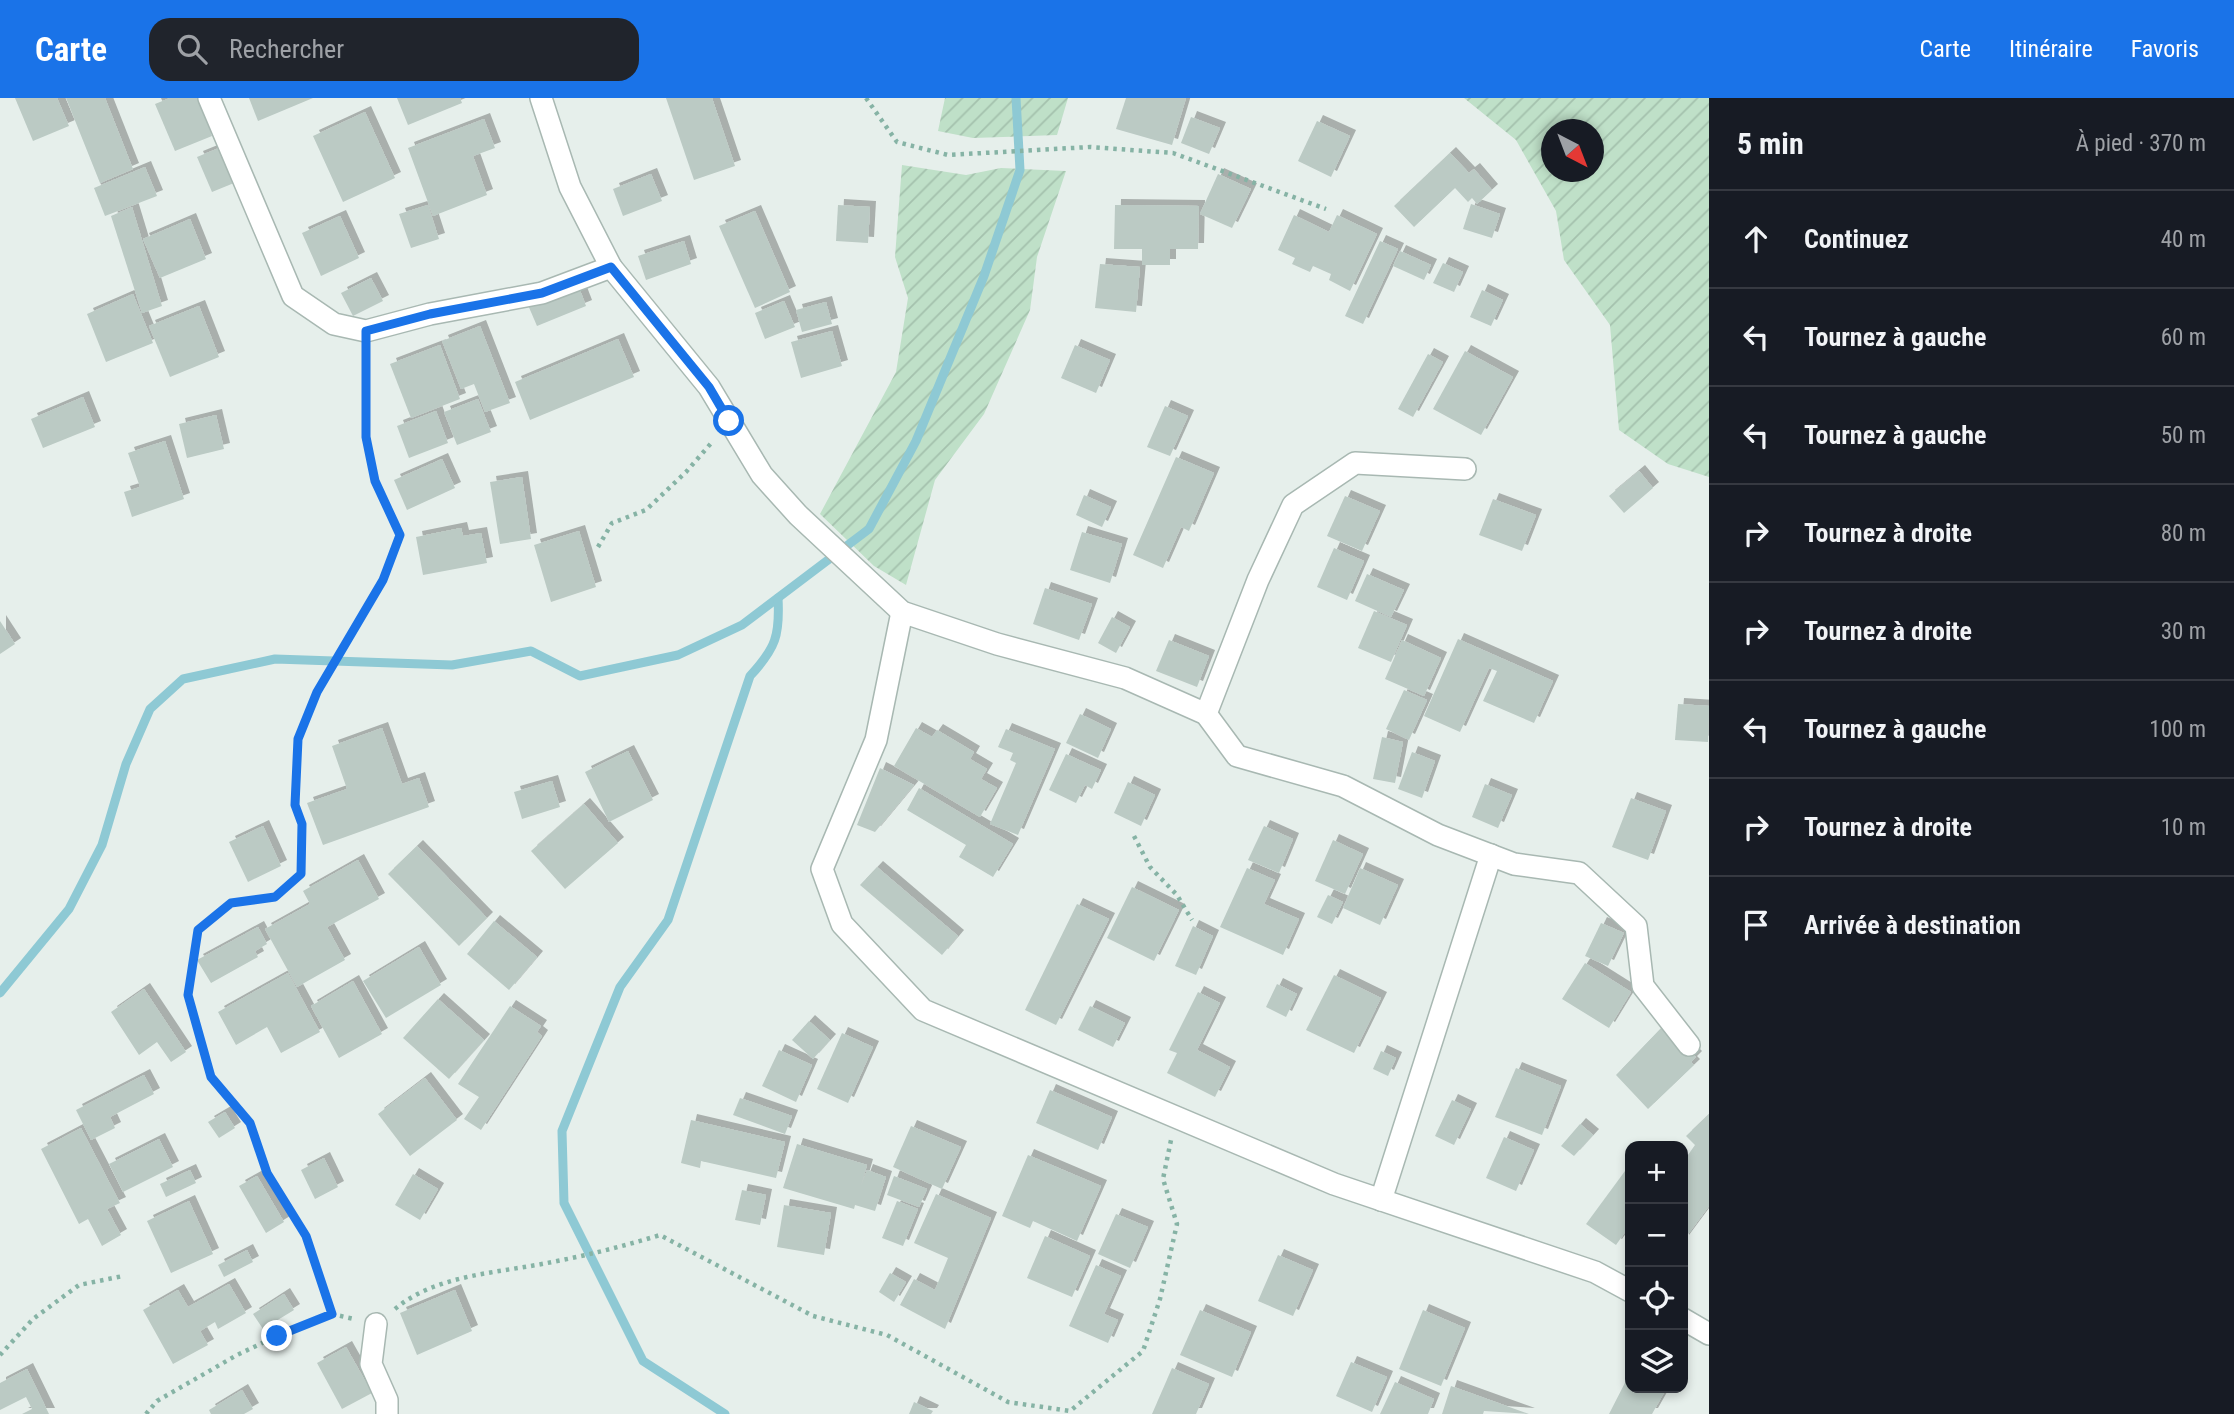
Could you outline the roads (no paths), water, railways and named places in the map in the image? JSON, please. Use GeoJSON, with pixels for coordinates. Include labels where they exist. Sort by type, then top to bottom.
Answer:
{"type":"FeatureCollection","features":[{"type":"Feature","properties":{"kind":"street"},"geometry":{"type":"LineString","coordinates":[[209,98],[293,296],[334,324],[366,331],[430,314],[542,293],[611,267]]}},
{"type":"Feature","properties":{"kind":"street"},"geometry":{"type":"LineString","coordinates":[[541,98],[570,187],[611,267],[709,387],[762,474],[789,505],[902,612],[997,645],[1125,678],[1206,714],[1237,755],[1343,786],[1438,835],[1514,864],[1579,873],[1636,926],[1643,986],[1689,1045]]}},
{"type":"Feature","properties":{"kind":"street"},"geometry":{"type":"LineString","coordinates":[[1206,714],[1258,580],[1293,505],[1355,463],[1465,469]]}},
{"type":"Feature","properties":{"kind":"street"},"geometry":{"type":"LineString","coordinates":[[902,612],[876,740],[822,869],[842,924],[923,1010],[1334,1184],[1595,1272],[1625,1288]]}},
{"type":"Feature","properties":{"kind":"street"},"geometry":{"type":"LineString","coordinates":[[1381,1200],[1491,855]]}},
{"type":"Feature","properties":{"kind":"street"},"geometry":{"type":"LineString","coordinates":[[1688,1323],[1709,1334]]}},
{"type":"Feature","properties":{"kind":"street"},"geometry":{"type":"LineString","coordinates":[[376,1324],[371,1364],[387,1400],[387,1414]]}},
{"type":"Feature","properties":{"kind":"waterway"},"geometry":{"type":"LineString","coordinates":[[0,993],[69,909],[102,845],[126,764],[150,709],[183,679],[275,659],[452,665],[531,651],[580,676],[678,655],[742,625],[869,529],[916,441],[984,276],[1020,170],[1016,98]]}},
{"type":"Feature","properties":{"kind":"waterway"},"geometry":{"type":"LineString","coordinates":[[725,1414],[643,1361],[564,1203],[562,1131],[620,987],[668,920],[750,676],[771,649],[777,632],[778,598]]}}]}
